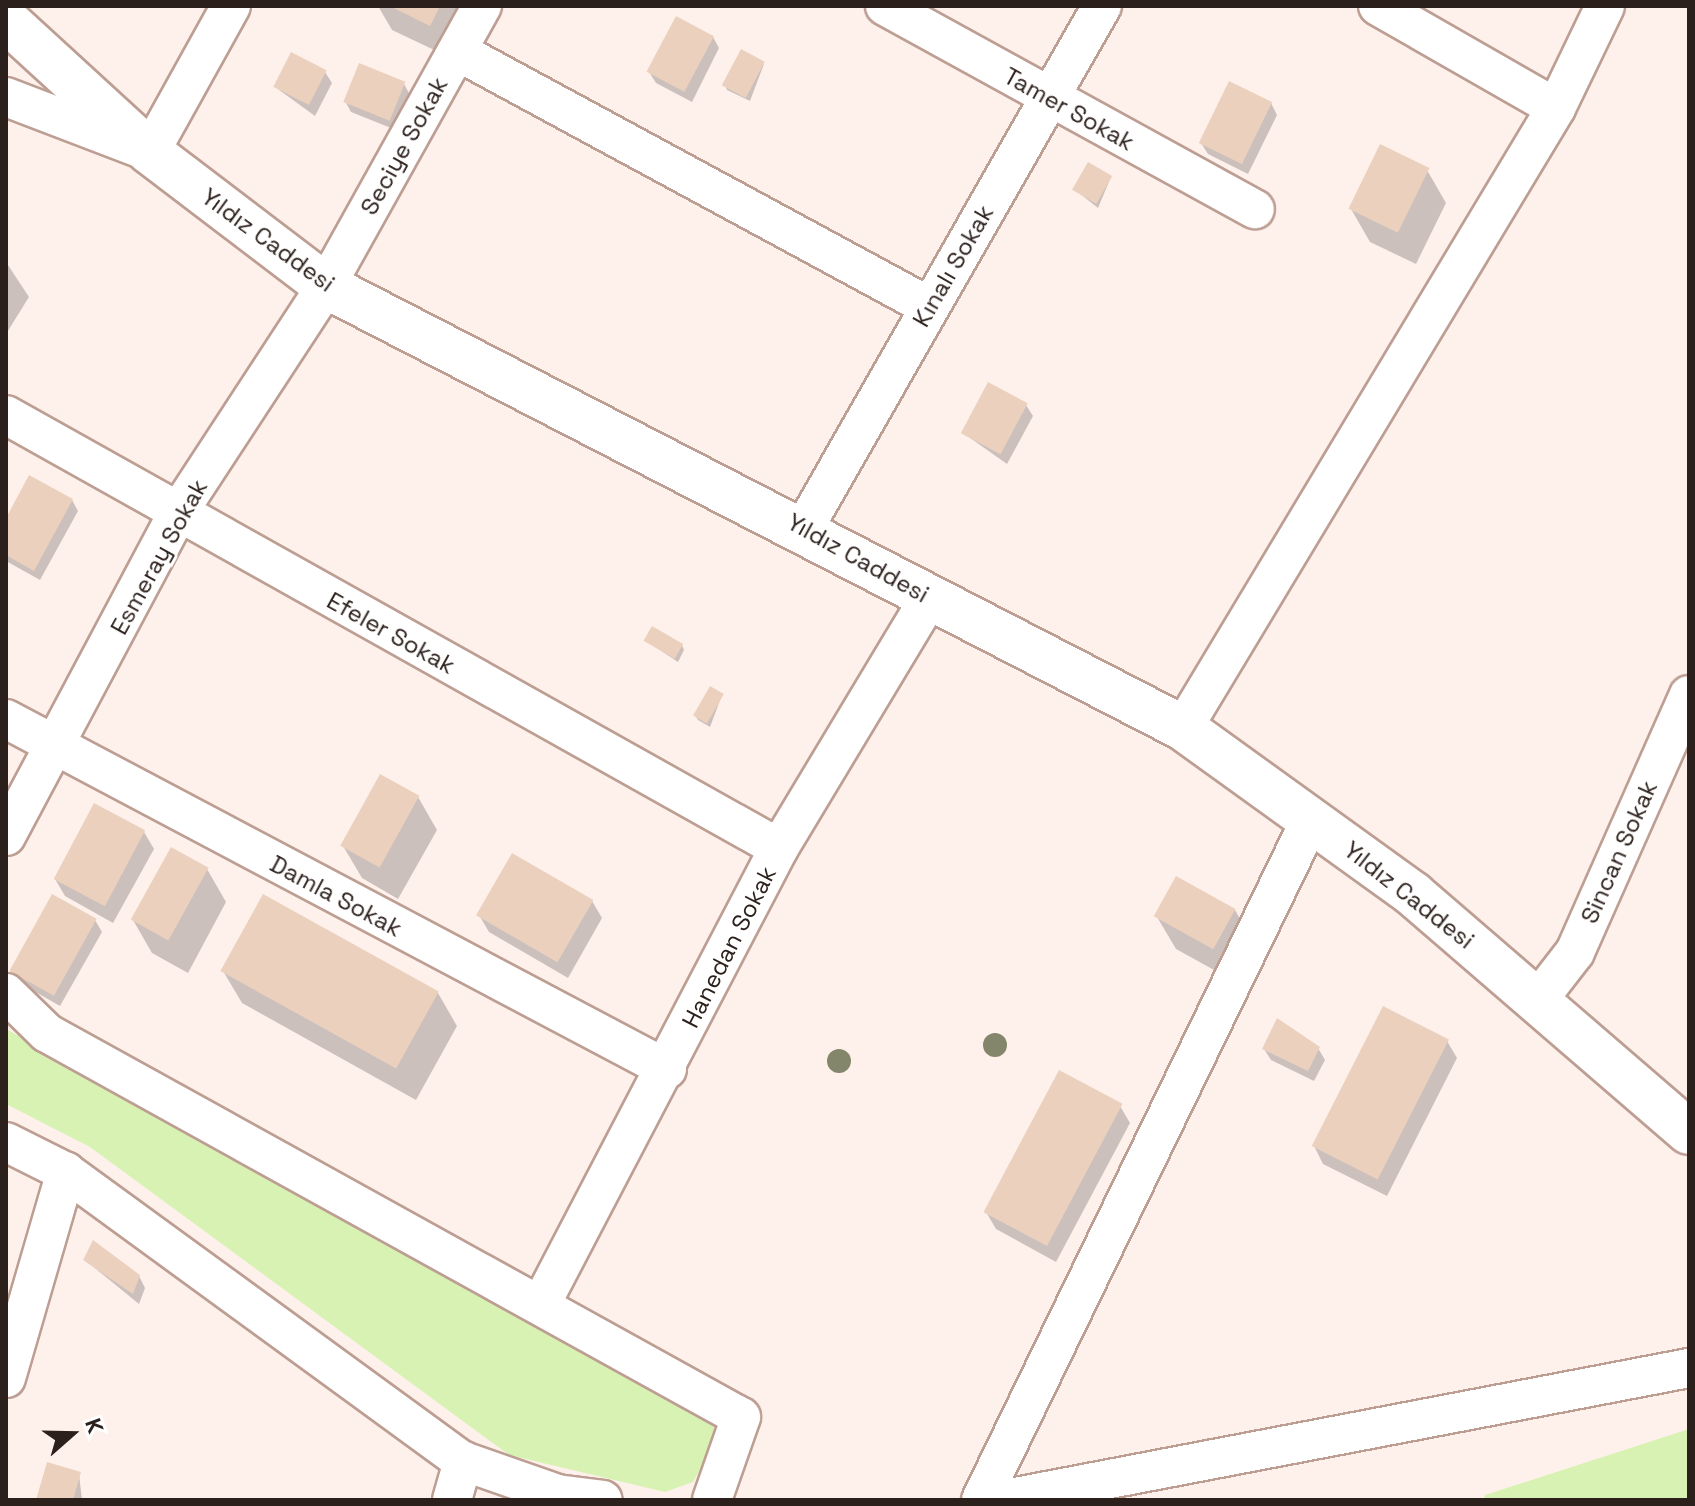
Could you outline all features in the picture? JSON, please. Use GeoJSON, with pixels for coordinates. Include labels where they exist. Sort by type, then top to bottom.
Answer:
{"type":"FeatureCollection","features":[{"type":"Feature","properties":{"kind":"street"},"geometry":{"type":"LineString","coordinates":[[6,97],[150,152],[231,6]]}},
{"type":"Feature","properties":{"kind":"street","name":"Seciye Sokak"},"geometry":{"type":"LineString","coordinates":[[326,286],[482,6]]}},
{"type":"Feature","properties":{"kind":"street","name":"Tamer Sokak"},"geometry":{"type":"LineString","coordinates":[[885,6],[1050,101],[1255,209]]}},
{"type":"Feature","properties":{"kind":"street","name":"Kınalı Sokak"},"geometry":{"type":"LineString","coordinates":[[804,528],[1102,6]]}},
{"type":"Feature","properties":{"kind":"street"},"geometry":{"type":"LineString","coordinates":[[1378,6],[1556,108]]}},
{"type":"Feature","properties":{"kind":"street"},"geometry":{"type":"LineString","coordinates":[[1183,728],[1556,108],[1605,6]]}},
{"type":"Feature","properties":{"kind":"street","name":"Yıldız Caddesi"},"geometry":{"type":"LineString","coordinates":[[6,20],[150,152],[326,286],[804,528],[929,598],[1183,728],[1311,819],[1537,1001],[1689,1132]]}},
{"type":"Feature","properties":{"kind":"street"},"geometry":{"type":"LineString","coordinates":[[457,51],[928,306]]}},
{"type":"Feature","properties":{"kind":"street","name":"Esmeray Sokak"},"geometry":{"type":"LineString","coordinates":[[6,836],[58,750],[177,514],[326,286]]}},
{"type":"Feature","properties":{"kind":"street","name":"Efeler Sokak"},"geometry":{"type":"LineString","coordinates":[[6,415],[177,514],[779,848]]}},
{"type":"Feature","properties":{"kind":"street","name":"Hanedan Sokak"},"geometry":{"type":"LineString","coordinates":[[541,1304],[667,1069],[779,848],[929,598]]}},
{"type":"Feature","properties":{"kind":"street","name":"Sincan Sokak"},"geometry":{"type":"LineString","coordinates":[[1537,1001],[1575,952],[1689,695]]}},
{"type":"Feature","properties":{"kind":"street","name":"Damla Sokak"},"geometry":{"type":"LineString","coordinates":[[6,719],[58,750],[667,1069]]}},
{"type":"Feature","properties":{"kind":"street"},"geometry":{"type":"LineString","coordinates":[[981,1500],[1311,819]]}},
{"type":"Feature","properties":{"kind":"street"},"geometry":{"type":"LineString","coordinates":[[6,993],[47,1033],[741,1417],[712,1500]]}},
{"type":"Feature","properties":{"kind":"street"},"geometry":{"type":"LineString","coordinates":[[6,1142],[66,1172],[463,1461],[557,1494],[603,1500]]}},
{"type":"Feature","properties":{"kind":"street"},"geometry":{"type":"LineString","coordinates":[[6,1378],[66,1172]]}},
{"type":"Feature","properties":{"kind":"street"},"geometry":{"type":"LineString","coordinates":[[1000,1500],[1689,1368]]}},
{"type":"Feature","properties":{"kind":"street"},"geometry":{"type":"LineString","coordinates":[[452,1500],[463,1461]]}},
{"type":"Feature","properties":{"kind":"green space"},"geometry":{"type":"Polygon","coordinates":[[[6,1029],[709,1412],[718,1439],[693,1482],[665,1492],[509,1455],[90,1147],[6,1104],[6,1029]]]}},
{"type":"Feature","properties":{"kind":"green space"},"geometry":{"type":"Polygon","coordinates":[[[1689,1429],[1689,1500],[1484,1500],[1485,1495],[1689,1429]]]}},
{"type":"Feature","properties":{"kind":"building"},"geometry":{"type":"Polygon","coordinates":[[[390,6],[440,6],[430,26],[390,6]]]}},
{"type":"Feature","properties":{"kind":"building"},"geometry":{"type":"Polygon","coordinates":[[[676,16],[714,36],[684,92],[646,72],[676,16]]]}},
{"type":"Feature","properties":{"kind":"building"},"geometry":{"type":"Polygon","coordinates":[[[741,49],[765,62],[746,98],[722,85],[741,49]]]}},
{"type":"Feature","properties":{"kind":"building"},"geometry":{"type":"Polygon","coordinates":[[[291,52],[327,70],[309,105],[273,87],[291,52]]]}},
{"type":"Feature","properties":{"kind":"building"},"geometry":{"type":"Polygon","coordinates":[[[359,63],[405,82],[390,121],[343,102],[359,63]]]}},
{"type":"Feature","properties":{"kind":"building"},"geometry":{"type":"Polygon","coordinates":[[[1229,81],[1272,102],[1242,164],[1199,143],[1229,81]]]}},
{"type":"Feature","properties":{"kind":"building"},"geometry":{"type":"Polygon","coordinates":[[[1380,144],[1429,168],[1398,233],[1348,209],[1380,144]]]}},
{"type":"Feature","properties":{"kind":"building"},"geometry":{"type":"Polygon","coordinates":[[[1088,162],[1112,176],[1096,204],[1072,190],[1088,162]]]}},
{"type":"Feature","properties":{"kind":"building"},"geometry":{"type":"Polygon","coordinates":[[[988,382],[1028,403],[1001,454],[961,433],[988,382]]]}},
{"type":"Feature","properties":{"kind":"building"},"geometry":{"type":"Polygon","coordinates":[[[29,475],[73,499],[34,571],[6,555],[6,518],[29,475]]]}},
{"type":"Feature","properties":{"kind":"building"},"geometry":{"type":"Polygon","coordinates":[[[652,626],[683,644],[675,659],[644,641],[652,626]]]}},
{"type":"Feature","properties":{"kind":"building"},"geometry":{"type":"Polygon","coordinates":[[[710,686],[724,694],[707,723],[693,715],[710,686]]]}},
{"type":"Feature","properties":{"kind":"building"},"geometry":{"type":"Polygon","coordinates":[[[380,774],[419,796],[380,868],[340,846],[380,774]]]}},
{"type":"Feature","properties":{"kind":"building"},"geometry":{"type":"Polygon","coordinates":[[[94,803],[145,830],[105,906],[54,879],[94,803]]]}},
{"type":"Feature","properties":{"kind":"building"},"geometry":{"type":"Polygon","coordinates":[[[171,847],[209,868],[168,940],[131,920],[171,847]]]}},
{"type":"Feature","properties":{"kind":"building"},"geometry":{"type":"Polygon","coordinates":[[[512,853],[593,900],[557,962],[476,915],[512,853]]]}},
{"type":"Feature","properties":{"kind":"building"},"geometry":{"type":"Polygon","coordinates":[[[1176,876],[1235,909],[1213,949],[1154,916],[1176,876]]]}},
{"type":"Feature","properties":{"kind":"building"},"geometry":{"type":"Polygon","coordinates":[[[52,894],[97,919],[54,996],[9,971],[52,894]]]}},
{"type":"Feature","properties":{"kind":"building"},"geometry":{"type":"Polygon","coordinates":[[[263,894],[439,991],[396,1068],[220,971],[263,894]]]}},
{"type":"Feature","properties":{"kind":"building"},"geometry":{"type":"Polygon","coordinates":[[[1383,1006],[1449,1040],[1378,1179],[1312,1146],[1383,1006]]]}},
{"type":"Feature","properties":{"kind":"building"},"geometry":{"type":"Polygon","coordinates":[[[1277,1018],[1320,1047],[1308,1071],[1262,1049],[1277,1018]]]}},
{"type":"Feature","properties":{"kind":"building"},"geometry":{"type":"Polygon","coordinates":[[[1059,1070],[1123,1104],[1047,1246],[983,1212],[1059,1070]]]}},
{"type":"Feature","properties":{"kind":"building"},"geometry":{"type":"Polygon","coordinates":[[[93,1240],[140,1275],[133,1294],[83,1260],[93,1240]]]}},
{"type":"Feature","properties":{"kind":"building"},"geometry":{"type":"Polygon","coordinates":[[[47,1462],[81,1472],[73,1500],[36,1500],[47,1462]]]}}]}
